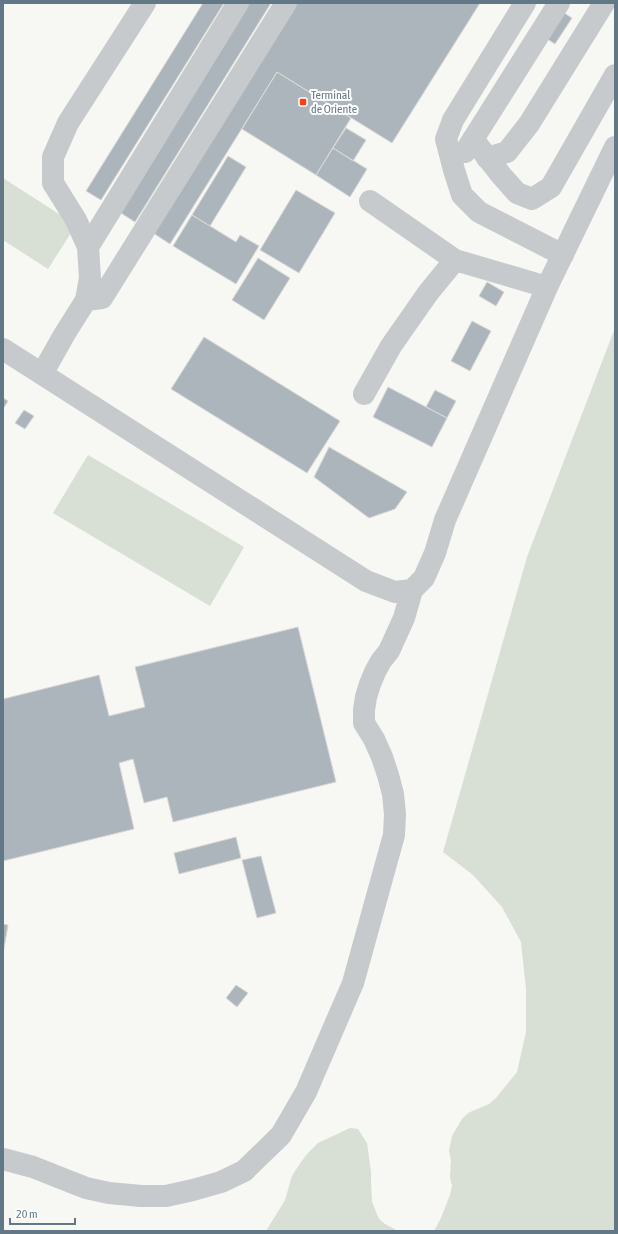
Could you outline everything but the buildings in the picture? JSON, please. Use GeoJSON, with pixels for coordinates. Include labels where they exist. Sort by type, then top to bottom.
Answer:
{"type":"FeatureCollection","features":[{"type":"Feature","properties":{"kind":"lane"},"geometry":{"type":"LineString","coordinates":[[42,374],[86,300],[90,278],[88,247],[76,220],[53,183],[53,157],[68,123],[145,3]]}},
{"type":"Feature","properties":{"kind":"lane"},"geometry":{"type":"LineString","coordinates":[[88,247],[238,3]]}},
{"type":"Feature","properties":{"kind":"lane"},"geometry":{"type":"LineString","coordinates":[[86,300],[102,298],[286,3]]}},
{"type":"Feature","properties":{"kind":"lane"},"geometry":{"type":"LineString","coordinates":[[525,3],[453,120],[446,139],[462,195],[479,212],[563,255]]}},
{"type":"Feature","properties":{"kind":"lane"},"geometry":{"type":"LineString","coordinates":[[454,170],[558,3]]}},
{"type":"Feature","properties":{"kind":"lane"},"geometry":{"type":"LineString","coordinates":[[488,158],[507,152],[530,124],[604,3]]}},
{"type":"Feature","properties":{"kind":"lane"},"geometry":{"type":"LineString","coordinates":[[473,139],[517,193],[532,199],[552,187],[615,75]]}},
{"type":"Feature","properties":{"kind":"lane"},"geometry":{"type":"LineString","coordinates":[[3,1159],[33,1167],[86,1188],[103,1192],[141,1196],[166,1196],[221,1182],[244,1171],[281,1135],[306,1092],[353,983],[394,835],[393,794],[388,775],[374,739],[364,723],[364,710],[370,684],[381,661],[389,651],[401,625],[412,590],[424,578],[434,554],[445,520],[547,287],[615,147]]}},
{"type":"Feature","properties":{"kind":"lane"},"geometry":{"type":"LineString","coordinates":[[370,201],[455,260],[547,287]]}},
{"type":"Feature","properties":{"kind":"lane"},"geometry":{"type":"LineString","coordinates":[[364,394],[391,346],[428,292],[455,260]]}},
{"type":"Feature","properties":{"kind":"lane"},"geometry":{"type":"LineString","coordinates":[[3,349],[366,581],[395,592],[412,590]]}},
{"type":"Feature","properties":{"kind":"shaded area"},"geometry":{"type":"Polygon","coordinates":[[[3,178],[76,225],[48,269],[3,240],[3,178]]]}},
{"type":"Feature","properties":{"kind":"shaded area"},"geometry":{"type":"Polygon","coordinates":[[[615,328],[615,1231],[434,1231],[441,1218],[452,1186],[450,1177],[451,1160],[449,1151],[452,1136],[462,1119],[468,1113],[489,1104],[496,1098],[517,1072],[526,1032],[526,989],[521,942],[502,907],[473,875],[443,852],[527,557],[615,328]]]}},
{"type":"Feature","properties":{"kind":"shaded area"},"geometry":{"type":"Polygon","coordinates":[[[88,455],[244,547],[210,606],[53,513],[88,455]]]}},
{"type":"Feature","properties":{"kind":"shaded area"},"geometry":{"type":"Polygon","coordinates":[[[350,1128],[358,1129],[367,1143],[371,1172],[372,1202],[379,1219],[398,1231],[266,1231],[285,1200],[292,1176],[307,1154],[318,1143],[350,1128]]]}},
{"type":"Feature","properties":{"kind":"place","name":"Terminal de Oriente"},"geometry":{"type":"Point","coordinates":[303,102]}}]}
